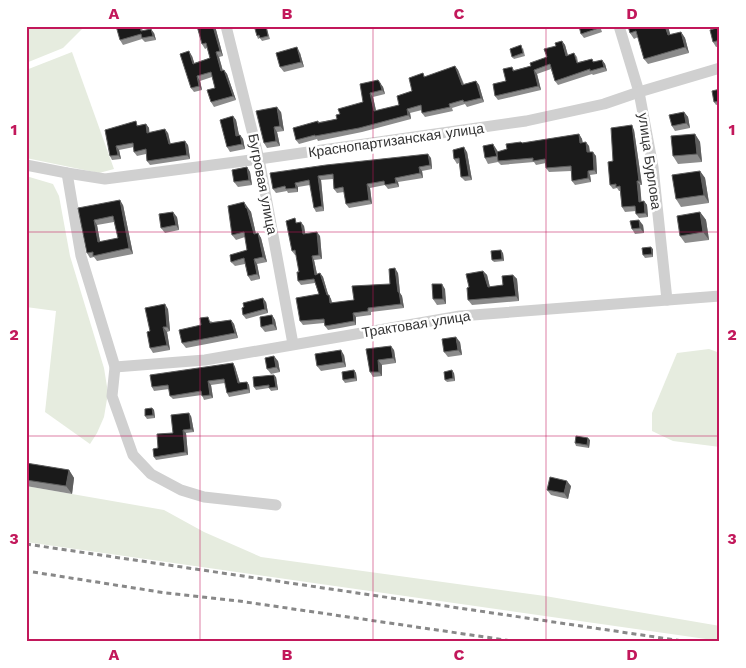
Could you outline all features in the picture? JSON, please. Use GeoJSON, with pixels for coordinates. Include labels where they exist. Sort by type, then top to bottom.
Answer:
{"type":"FeatureCollection","features":[{"type":"Feature","properties":{"kind":"street","name":"Бугровая улица"},"geometry":{"type":"LineString","coordinates":[[226,26],[259,159],[293,344]]}},
{"type":"Feature","properties":{"kind":"street","name":"улица Бурлова"},"geometry":{"type":"LineString","coordinates":[[619,26],[639,92],[653,167],[666,300]]}},
{"type":"Feature","properties":{"kind":"street","name":"Краснопартизанская улица"},"geometry":{"type":"LineString","coordinates":[[26,165],[105,178],[259,159],[526,121],[604,104],[720,68]]}},
{"type":"Feature","properties":{"kind":"street"},"geometry":{"type":"LineString","coordinates":[[67,173],[81,256],[115,367],[112,396],[133,455],[151,474],[181,490],[204,497],[276,505]]}},
{"type":"Feature","properties":{"kind":"street","name":"Трактовая улица"},"geometry":{"type":"LineString","coordinates":[[115,367],[205,360],[460,316],[720,296]]}},
{"type":"Feature","properties":{"kind":"shaded area"},"geometry":{"type":"Polygon","coordinates":[[[26,26],[84,27],[63,48],[26,63],[26,26]]]}},
{"type":"Feature","properties":{"kind":"shaded area"},"geometry":{"type":"Polygon","coordinates":[[[72,52],[114,169],[99,173],[26,158],[26,70],[72,52]]]}},
{"type":"Feature","properties":{"kind":"shaded area"},"geometry":{"type":"Polygon","coordinates":[[[26,176],[53,184],[59,196],[70,256],[104,368],[108,393],[104,417],[90,444],[45,412],[56,311],[26,307],[26,176]]]}},
{"type":"Feature","properties":{"kind":"shaded area"},"geometry":{"type":"Polygon","coordinates":[[[709,349],[720,353],[720,447],[673,441],[652,431],[652,413],[677,353],[709,349]]]}},
{"type":"Feature","properties":{"kind":"shaded area"},"geometry":{"type":"Polygon","coordinates":[[[26,486],[164,510],[204,532],[261,557],[545,596],[720,626],[720,641],[26,542],[26,486]]]}},
{"type":"Feature","properties":{"kind":"building"},"geometry":{"type":"Polygon","coordinates":[[[116,26],[140,26],[141,31],[151,29],[153,36],[142,38],[141,34],[120,40],[116,26]]]}},
{"type":"Feature","properties":{"kind":"building"},"geometry":{"type":"Polygon","coordinates":[[[197,26],[213,26],[220,51],[216,52],[221,71],[224,70],[233,96],[211,102],[207,90],[215,88],[211,72],[197,76],[199,86],[191,88],[180,54],[189,51],[193,64],[210,58],[206,43],[202,44],[197,26]]]}},
{"type":"Feature","properties":{"kind":"building"},"geometry":{"type":"Polygon","coordinates":[[[266,26],[268,36],[260,38],[259,35],[257,36],[255,29],[266,26]]]}},
{"type":"Feature","properties":{"kind":"building"},"geometry":{"type":"Polygon","coordinates":[[[579,26],[598,26],[599,28],[581,34],[579,26]]]}},
{"type":"Feature","properties":{"kind":"building"},"geometry":{"type":"Polygon","coordinates":[[[628,26],[665,26],[668,35],[681,32],[685,47],[644,59],[636,31],[630,33],[628,26]]]}},
{"type":"Feature","properties":{"kind":"building"},"geometry":{"type":"Polygon","coordinates":[[[720,27],[720,40],[713,42],[710,30],[720,27]]]}},
{"type":"Feature","properties":{"kind":"building"},"geometry":{"type":"Polygon","coordinates":[[[562,41],[566,56],[574,53],[577,63],[592,59],[593,62],[602,60],[604,67],[590,71],[590,69],[555,81],[550,64],[534,70],[538,86],[495,96],[493,84],[506,81],[503,69],[512,67],[513,71],[531,66],[530,63],[547,57],[544,49],[556,46],[555,43],[562,41]]]}},
{"type":"Feature","properties":{"kind":"building"},"geometry":{"type":"Polygon","coordinates":[[[521,45],[523,53],[512,57],[510,49],[521,45]]]}},
{"type":"Feature","properties":{"kind":"building"},"geometry":{"type":"Polygon","coordinates":[[[297,47],[301,62],[280,67],[276,53],[297,47]]]}},
{"type":"Feature","properties":{"kind":"building"},"geometry":{"type":"Polygon","coordinates":[[[455,66],[462,85],[476,81],[481,98],[464,102],[463,100],[449,104],[450,107],[422,113],[421,105],[407,109],[408,115],[359,128],[296,140],[293,128],[318,121],[318,123],[337,119],[336,115],[340,114],[338,109],[363,102],[360,84],[378,80],[380,83],[382,90],[370,93],[374,111],[399,105],[397,96],[412,91],[409,78],[423,73],[424,77],[455,66]]]}},
{"type":"Feature","properties":{"kind":"building"},"geometry":{"type":"Polygon","coordinates":[[[720,89],[720,101],[714,102],[712,91],[720,89]]]}},
{"type":"Feature","properties":{"kind":"building"},"geometry":{"type":"Polygon","coordinates":[[[277,107],[280,126],[274,127],[276,141],[264,143],[256,111],[277,107]]]}},
{"type":"Feature","properties":{"kind":"building"},"geometry":{"type":"Polygon","coordinates":[[[684,112],[686,123],[672,126],[669,115],[684,112]]]}},
{"type":"Feature","properties":{"kind":"building"},"geometry":{"type":"Polygon","coordinates":[[[233,116],[236,136],[240,135],[242,144],[227,147],[220,120],[233,116]]]}},
{"type":"Feature","properties":{"kind":"building"},"geometry":{"type":"Polygon","coordinates":[[[136,121],[137,126],[146,124],[147,133],[165,129],[169,144],[185,141],[187,155],[147,161],[146,149],[134,152],[133,143],[116,146],[118,155],[110,156],[105,130],[136,121]]]}},
{"type":"Feature","properties":{"kind":"building"},"geometry":{"type":"Polygon","coordinates":[[[632,125],[639,181],[637,181],[639,202],[644,201],[645,213],[636,214],[635,206],[622,207],[620,186],[616,187],[616,184],[610,185],[608,162],[613,161],[611,128],[632,125]]]}},
{"type":"Feature","properties":{"kind":"building"},"geometry":{"type":"Polygon","coordinates":[[[579,134],[580,143],[586,142],[587,152],[593,152],[594,170],[588,171],[588,178],[572,181],[571,166],[546,168],[545,159],[533,161],[533,158],[498,161],[497,152],[507,149],[506,144],[579,134]]]}},
{"type":"Feature","properties":{"kind":"building"},"geometry":{"type":"Polygon","coordinates":[[[695,134],[697,154],[673,156],[671,136],[695,134]]]}},
{"type":"Feature","properties":{"kind":"building"},"geometry":{"type":"Polygon","coordinates":[[[493,144],[497,156],[485,158],[483,146],[493,144]]]}},
{"type":"Feature","properties":{"kind":"building"},"geometry":{"type":"Polygon","coordinates":[[[464,147],[469,176],[461,177],[459,158],[454,159],[453,150],[464,147]]]}},
{"type":"Feature","properties":{"kind":"building"},"geometry":{"type":"Polygon","coordinates":[[[428,154],[430,165],[419,167],[420,173],[395,178],[396,183],[385,185],[384,181],[367,184],[369,200],[346,204],[343,187],[334,189],[333,174],[318,176],[322,206],[314,208],[309,180],[295,183],[296,188],[286,189],[285,186],[273,189],[270,173],[326,165],[428,154]]]}},
{"type":"Feature","properties":{"kind":"building"},"geometry":{"type":"Polygon","coordinates":[[[247,167],[249,180],[234,182],[232,170],[247,167]]]}},
{"type":"Feature","properties":{"kind":"building"},"geometry":{"type":"Polygon","coordinates":[[[700,171],[704,195],[676,199],[672,175],[700,171]]]}},
{"type":"Feature","properties":{"kind":"building"},"geometry":{"type":"Polygon","coordinates":[[[120,200],[129,248],[93,256],[93,252],[87,253],[78,208],[120,200]],[[113,216],[94,220],[98,242],[118,238],[113,216]]]}},
{"type":"Feature","properties":{"kind":"building"},"geometry":{"type":"Polygon","coordinates":[[[244,202],[254,234],[258,233],[263,257],[254,259],[257,274],[248,276],[244,258],[231,262],[230,255],[247,250],[244,232],[232,235],[228,206],[244,202]]]}},
{"type":"Feature","properties":{"kind":"building"},"geometry":{"type":"Polygon","coordinates":[[[173,212],[176,225],[161,228],[159,214],[173,212]]]}},
{"type":"Feature","properties":{"kind":"building"},"geometry":{"type":"Polygon","coordinates":[[[700,212],[703,232],[680,236],[677,216],[700,212]]]}},
{"type":"Feature","properties":{"kind":"building"},"geometry":{"type":"Polygon","coordinates":[[[295,218],[296,223],[301,222],[303,234],[317,232],[319,255],[312,256],[315,275],[320,273],[327,295],[329,295],[330,303],[354,300],[352,286],[390,284],[389,269],[395,268],[401,304],[368,308],[368,311],[353,313],[354,321],[337,324],[325,326],[324,319],[300,321],[296,298],[319,294],[314,279],[298,281],[297,272],[299,272],[295,250],[292,251],[286,221],[295,218]]]}},
{"type":"Feature","properties":{"kind":"building"},"geometry":{"type":"Polygon","coordinates":[[[639,220],[640,228],[632,229],[630,221],[639,220]]]}},
{"type":"Feature","properties":{"kind":"building"},"geometry":{"type":"Polygon","coordinates":[[[651,247],[652,254],[643,255],[642,248],[651,247]]]}},
{"type":"Feature","properties":{"kind":"building"},"geometry":{"type":"Polygon","coordinates":[[[501,250],[502,259],[492,260],[491,251],[501,250]]]}},
{"type":"Feature","properties":{"kind":"building"},"geometry":{"type":"Polygon","coordinates":[[[483,271],[488,287],[503,285],[502,276],[513,275],[516,296],[468,300],[467,288],[469,287],[466,274],[483,271]]]}},
{"type":"Feature","properties":{"kind":"building"},"geometry":{"type":"Polygon","coordinates":[[[432,284],[442,284],[443,299],[433,299],[432,284]]]}},
{"type":"Feature","properties":{"kind":"building"},"geometry":{"type":"Polygon","coordinates":[[[263,298],[265,309],[243,315],[243,303],[263,298]]]}},
{"type":"Feature","properties":{"kind":"building"},"geometry":{"type":"Polygon","coordinates":[[[165,304],[167,327],[163,327],[167,345],[150,348],[147,332],[150,331],[145,308],[165,304]]]}},
{"type":"Feature","properties":{"kind":"building"},"geometry":{"type":"Polygon","coordinates":[[[272,315],[273,324],[261,327],[260,317],[272,315]]]}},
{"type":"Feature","properties":{"kind":"building"},"geometry":{"type":"Polygon","coordinates":[[[208,317],[210,323],[231,320],[235,333],[182,343],[179,330],[201,325],[200,318],[208,317]]]}},
{"type":"Feature","properties":{"kind":"building"},"geometry":{"type":"Polygon","coordinates":[[[456,337],[458,350],[444,352],[442,339],[456,337]]]}},
{"type":"Feature","properties":{"kind":"building"},"geometry":{"type":"Polygon","coordinates":[[[391,346],[393,358],[378,360],[379,372],[370,372],[366,349],[391,346]]]}},
{"type":"Feature","properties":{"kind":"building"},"geometry":{"type":"Polygon","coordinates":[[[341,350],[343,362],[317,366],[315,354],[341,350]]]}},
{"type":"Feature","properties":{"kind":"building"},"geometry":{"type":"Polygon","coordinates":[[[274,356],[276,367],[267,369],[265,358],[274,356]]]}},
{"type":"Feature","properties":{"kind":"building"},"geometry":{"type":"Polygon","coordinates":[[[233,363],[238,383],[247,382],[248,389],[227,393],[224,379],[208,381],[210,395],[202,396],[201,391],[170,396],[168,385],[152,387],[150,375],[233,363]]]}},
{"type":"Feature","properties":{"kind":"building"},"geometry":{"type":"Polygon","coordinates":[[[354,370],[355,378],[343,380],[342,372],[354,370]]]}},
{"type":"Feature","properties":{"kind":"building"},"geometry":{"type":"Polygon","coordinates":[[[452,370],[453,378],[445,380],[444,372],[452,370]]]}},
{"type":"Feature","properties":{"kind":"building"},"geometry":{"type":"Polygon","coordinates":[[[274,375],[276,387],[269,388],[269,385],[254,387],[253,377],[274,375]]]}},
{"type":"Feature","properties":{"kind":"building"},"geometry":{"type":"Polygon","coordinates":[[[152,408],[153,415],[145,416],[145,409],[152,408]]]}},
{"type":"Feature","properties":{"kind":"building"},"geometry":{"type":"Polygon","coordinates":[[[189,413],[191,429],[183,430],[185,452],[154,457],[153,449],[158,448],[157,434],[173,433],[171,415],[189,413]]]}},
{"type":"Feature","properties":{"kind":"building"},"geometry":{"type":"Polygon","coordinates":[[[576,436],[588,438],[587,445],[575,443],[576,436]]]}},
{"type":"Feature","properties":{"kind":"building"},"geometry":{"type":"Polygon","coordinates":[[[26,463],[69,470],[66,486],[26,480],[26,463]]]}},
{"type":"Feature","properties":{"kind":"building"},"geometry":{"type":"Polygon","coordinates":[[[550,477],[567,481],[564,493],[547,490],[550,477]]]}},
{"type":"Feature","properties":{"kind":"railway"},"geometry":{"type":"LineString","coordinates":[[26,544],[689,642]]}},
{"type":"Feature","properties":{"kind":"railway"},"geometry":{"type":"LineString","coordinates":[[33,572],[166,593],[239,601],[519,642]]}}]}
